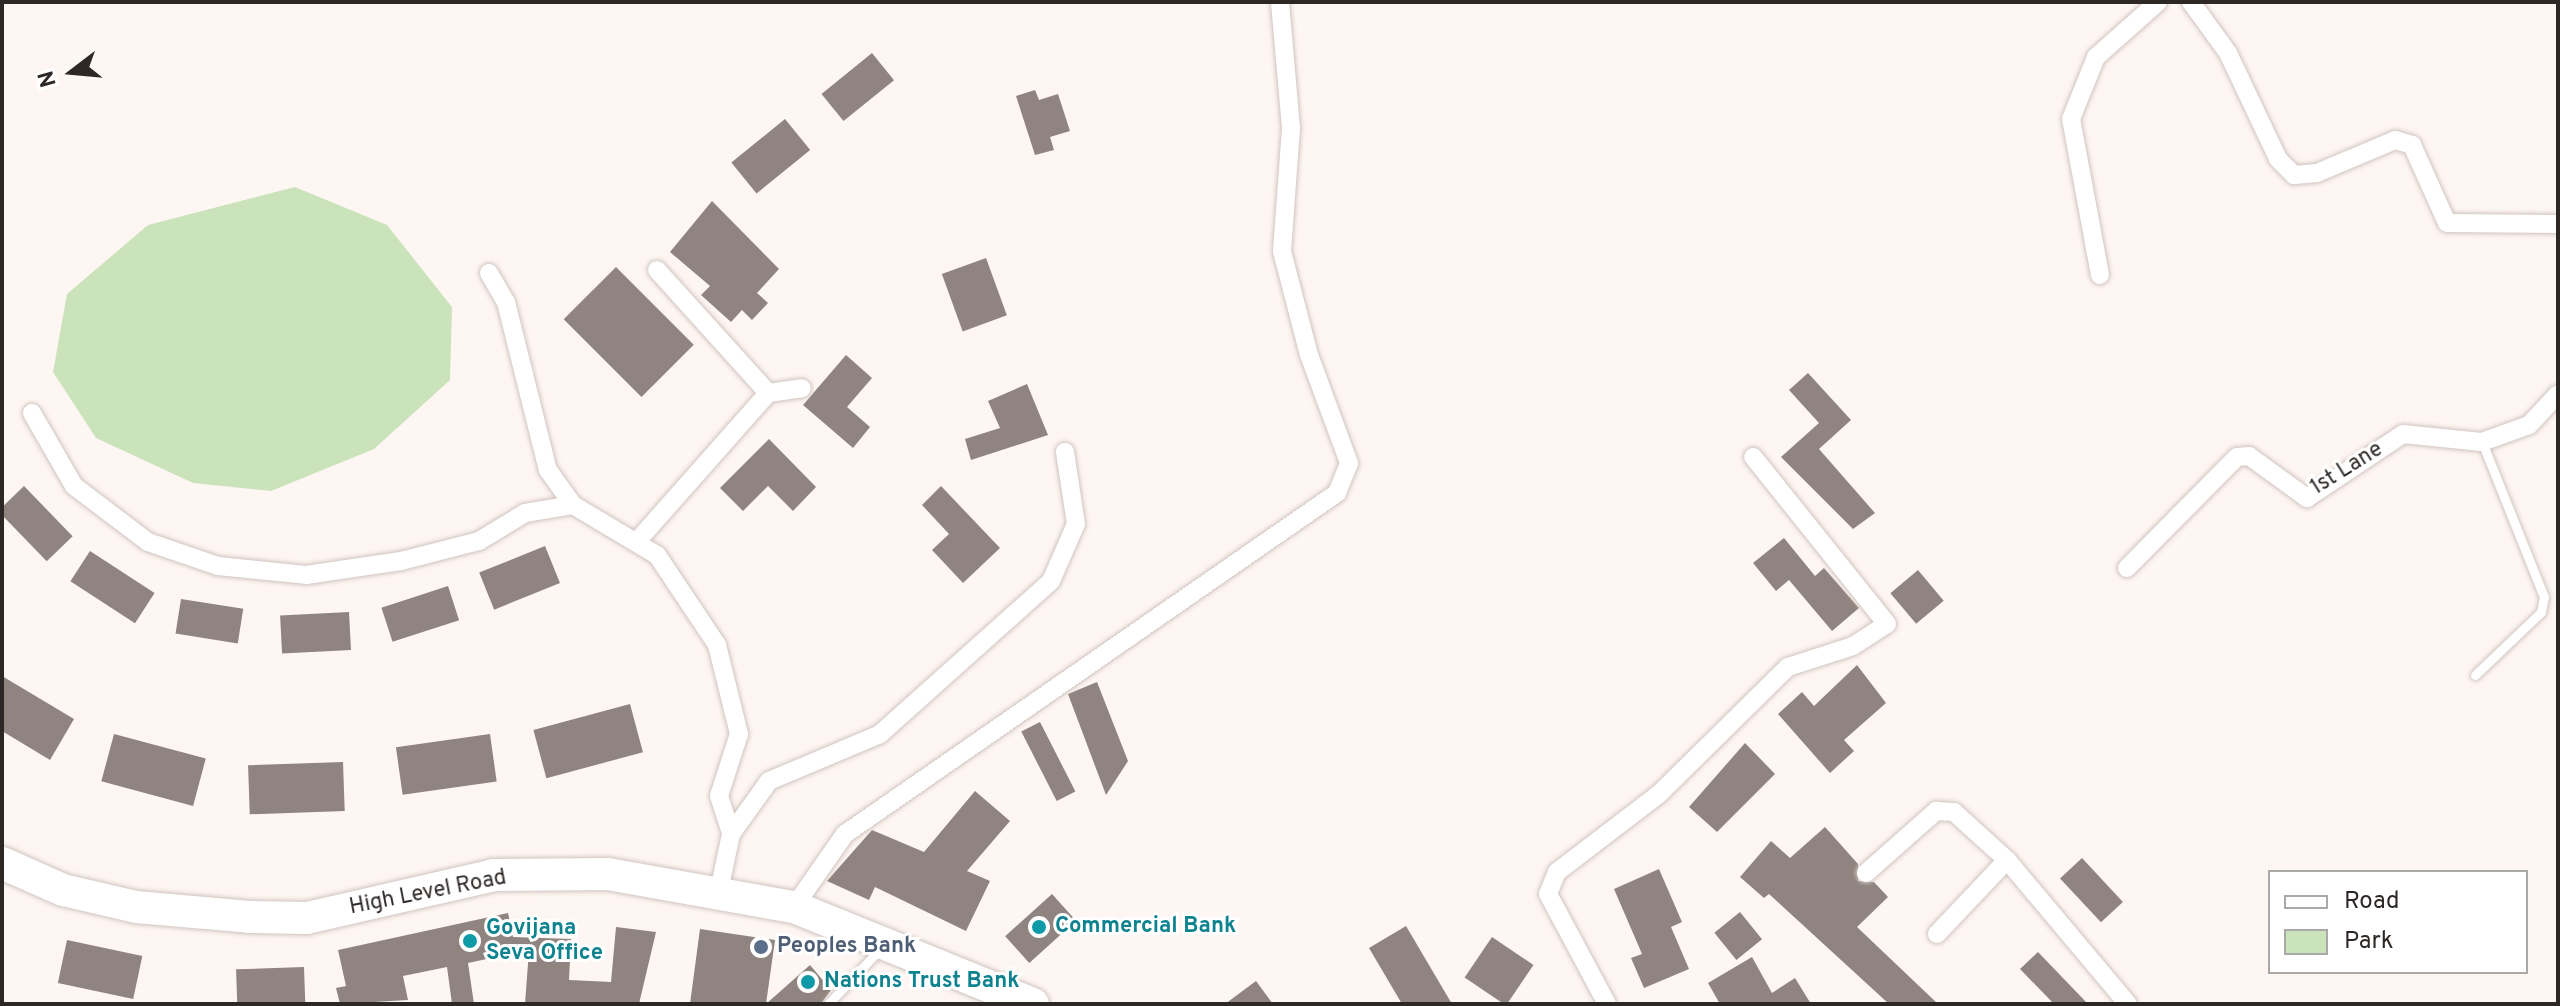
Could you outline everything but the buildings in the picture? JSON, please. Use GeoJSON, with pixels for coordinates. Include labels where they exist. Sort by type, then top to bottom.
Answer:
{"type":"FeatureCollection","features":[{"type":"Feature","properties":{"kind":"highway","name":"High Level Road"},"geometry":{"type":"LineString","coordinates":[[2,863],[63,890],[136,907],[250,917],[307,918],[494,875],[608,874],[719,891],[794,907],[1033,1004]]}},
{"type":"Feature","properties":{"kind":"street"},"geometry":{"type":"LineString","coordinates":[[794,907],[845,834],[1337,493],[1349,463],[1309,355],[1282,251],[1291,128],[1280,2]]}},
{"type":"Feature","properties":{"kind":"street"},"geometry":{"type":"LineString","coordinates":[[2100,275],[2071,119],[2096,57],[2158,2]]}},
{"type":"Feature","properties":{"kind":"street"},"geometry":{"type":"LineString","coordinates":[[2191,2],[2228,53],[2278,159],[2294,175],[2317,173],[2395,140],[2412,145],[2447,223],[2558,224]]}},
{"type":"Feature","properties":{"kind":"street"},"geometry":{"type":"LineString","coordinates":[[657,270],[768,393]]}},
{"type":"Feature","properties":{"kind":"street"},"geometry":{"type":"LineString","coordinates":[[489,273],[506,302],[548,470],[573,505],[639,539],[657,555],[717,645],[739,734],[719,796],[731,834]]}},
{"type":"Feature","properties":{"kind":"street"},"geometry":{"type":"LineString","coordinates":[[639,539],[768,393],[802,388]]}},
{"type":"Feature","properties":{"kind":"street","name":"1st Lane"},"geometry":{"type":"LineString","coordinates":[[2127,568],[2237,457],[2249,456],[2307,498],[2403,434],[2482,442],[2529,425],[2558,394]]}},
{"type":"Feature","properties":{"kind":"street"},"geometry":{"type":"LineString","coordinates":[[32,413],[74,486],[148,542],[218,566],[306,575],[401,561],[479,541],[525,513],[573,505]]}},
{"type":"Feature","properties":{"kind":"street"},"geometry":{"type":"LineString","coordinates":[[719,891],[731,834],[769,781],[880,734],[1051,581],[1076,524],[1065,452]]}},
{"type":"Feature","properties":{"kind":"street"},"geometry":{"type":"LineString","coordinates":[[1607,1004],[1548,894],[1557,872],[1659,794],[1788,667],[1853,646],[1887,624],[1753,457]]}},
{"type":"Feature","properties":{"kind":"street"},"geometry":{"type":"LineString","coordinates":[[1866,873],[1946,809],[2007,860],[2122,1001]]}},
{"type":"Feature","properties":{"kind":"street"},"geometry":{"type":"LineString","coordinates":[[1937,934],[2007,860]]}},
{"type":"Feature","properties":{"kind":"lane"},"geometry":{"type":"LineString","coordinates":[[2475,675],[2541,612],[2544,597],[2482,442]]}},
{"type":"Feature","properties":{"kind":"lane"},"geometry":{"type":"LineString","coordinates":[[828,1004],[885,944]]}},
{"type":"Feature","properties":{"kind":"green space"},"geometry":{"type":"Polygon","coordinates":[[[295,187],[387,225],[452,307],[450,380],[374,449],[271,491],[193,483],[96,438],[53,372],[67,294],[148,225],[295,187]]]}},
{"type":"Feature","properties":{"kind":"place","name":"Commercial Bank"},"geometry":{"type":"Point","coordinates":[1039,927]}},
{"type":"Feature","properties":{"kind":"place","name":"Govijana Seva Office"},"geometry":{"type":"Point","coordinates":[470,941]}},
{"type":"Feature","properties":{"kind":"place","name":"Peoples Bank"},"geometry":{"type":"Point","coordinates":[761,947]}},
{"type":"Feature","properties":{"kind":"place","name":"Nations Trust Bank"},"geometry":{"type":"Point","coordinates":[808,982]}}]}
